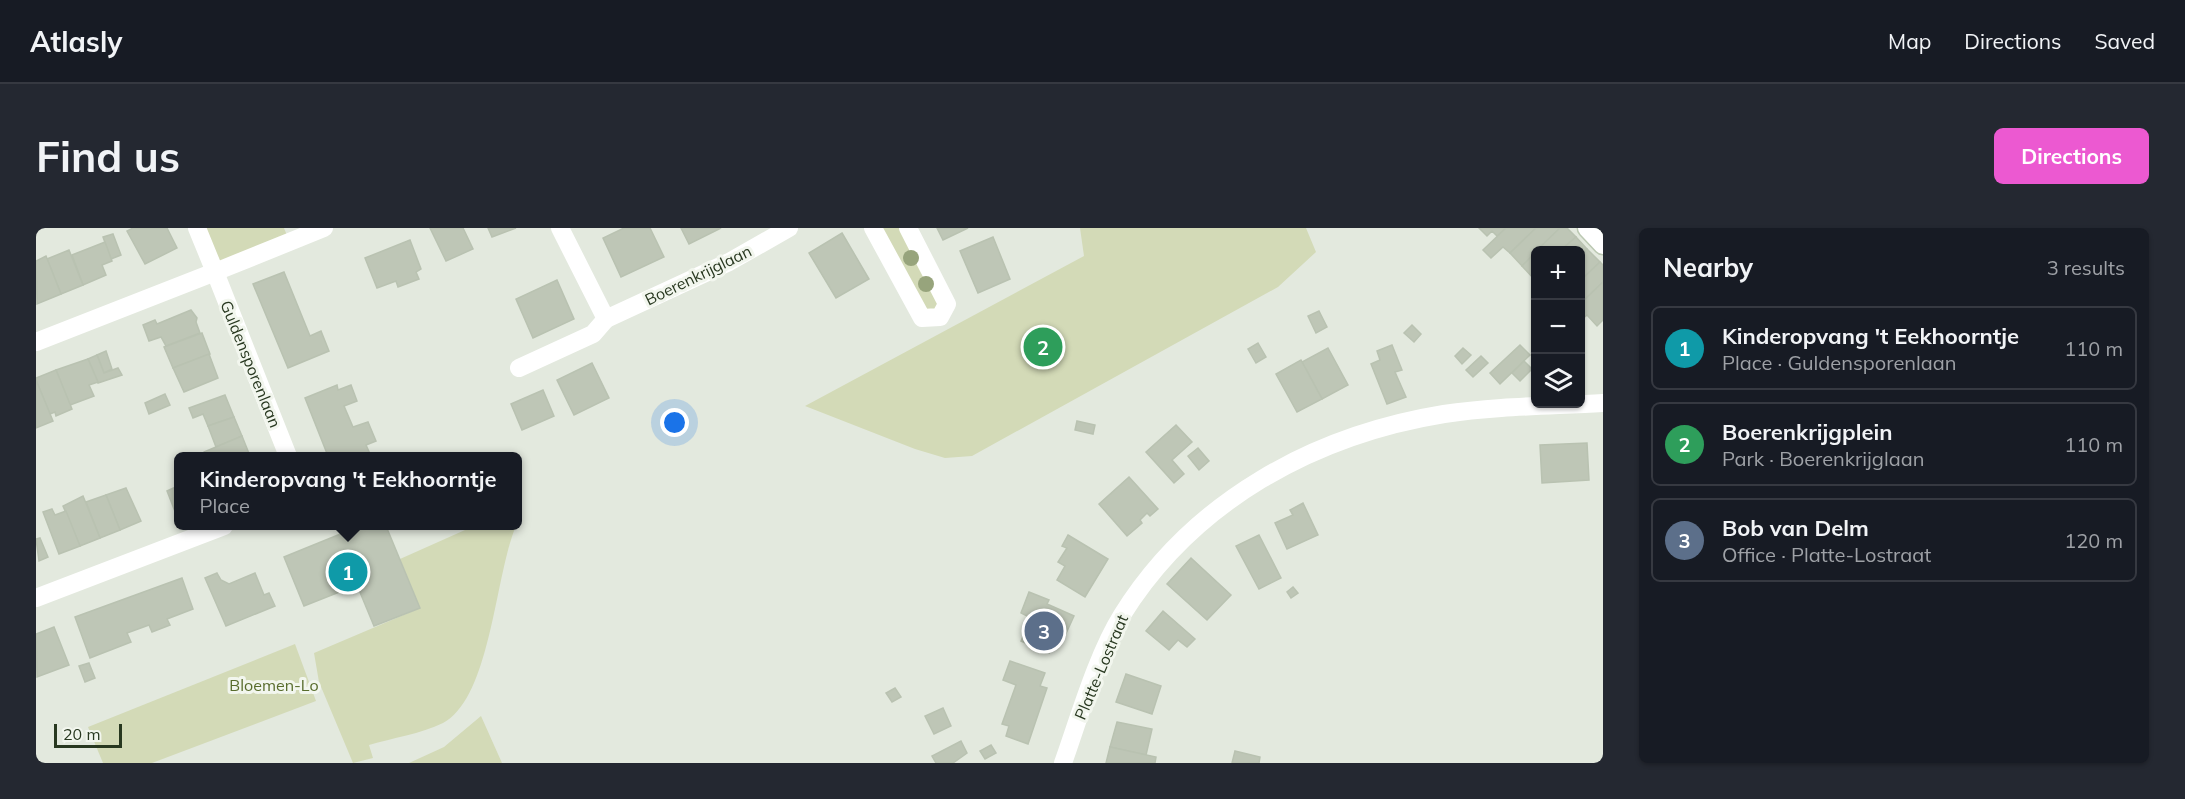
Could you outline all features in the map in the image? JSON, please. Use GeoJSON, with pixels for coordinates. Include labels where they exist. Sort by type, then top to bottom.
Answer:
{"type":"FeatureCollection","features":[{"type":"Feature","properties":{"kind":"street","name":"Guldensporenlaan"},"geometry":{"type":"LineString","coordinates":[[197,228],[286,452]]}},
{"type":"Feature","properties":{"kind":"street"},"geometry":{"type":"LineString","coordinates":[[36,342],[215,272],[287,235],[324,228]]}},
{"type":"Feature","properties":{"kind":"street"},"geometry":{"type":"LineString","coordinates":[[560,228],[606,320]]}},
{"type":"Feature","properties":{"kind":"street","name":"Boerenkrijglaan"},"geometry":{"type":"LineString","coordinates":[[519,368],[593,334],[606,320],[729,262],[789,228]]}},
{"type":"Feature","properties":{"kind":"street"},"geometry":{"type":"LineString","coordinates":[[873,228],[922,318],[940,317],[947,303],[908,228]]}},
{"type":"Feature","properties":{"kind":"street"},"geometry":{"type":"LineString","coordinates":[[1587,228],[1603,244]]}},
{"type":"Feature","properties":{"kind":"street","name":"Platte-Lostraat"},"geometry":{"type":"LineString","coordinates":[[1063,763],[1090,687],[1121,617],[1151,574],[1171,551],[1209,516],[1242,491],[1305,455],[1350,436],[1399,423],[1446,414],[1603,403]]}},
{"type":"Feature","properties":{"kind":"street"},"geometry":{"type":"LineString","coordinates":[[36,598],[211,530]]}},
{"type":"Feature","properties":{"kind":"green space"},"geometry":{"type":"Polygon","coordinates":[[[197,228],[284,228],[290,243],[215,272],[197,228]]]}},
{"type":"Feature","properties":{"kind":"green space"},"geometry":{"type":"Polygon","coordinates":[[[881,228],[901,228],[939,300],[936,310],[926,311],[881,228]]]}},
{"type":"Feature","properties":{"kind":"green space"},"geometry":{"type":"Polygon","coordinates":[[[1080,228],[1306,228],[1316,252],[1278,287],[972,456],[945,458],[915,449],[805,406],[1084,256],[1080,228]]]}},
{"type":"Feature","properties":{"kind":"green space"},"geometry":{"type":"Polygon","coordinates":[[[465,530],[515,530],[482,662],[472,688],[459,709],[443,723],[434,727],[369,745],[373,758],[353,763],[319,682],[314,653],[420,608],[400,559],[465,530]]]}},
{"type":"Feature","properties":{"kind":"green space","name":"Bloemen-Lo"},"geometry":{"type":"Polygon","coordinates":[[[295,644],[316,701],[152,763],[103,763],[88,727],[295,644]]]}},
{"type":"Feature","properties":{"kind":"green space"},"geometry":{"type":"Polygon","coordinates":[[[481,716],[502,763],[409,763],[444,747],[481,716]]]}},
{"type":"Feature","properties":{"kind":"building"},"geometry":{"type":"Polygon","coordinates":[[[133,228],[167,228],[177,248],[145,264],[127,231],[133,228]]]}},
{"type":"Feature","properties":{"kind":"building"},"geometry":{"type":"Polygon","coordinates":[[[430,228],[463,228],[473,249],[446,261],[430,228]]]}},
{"type":"Feature","properties":{"kind":"building"},"geometry":{"type":"Polygon","coordinates":[[[488,228],[516,228],[492,237],[488,228]]]}},
{"type":"Feature","properties":{"kind":"building"},"geometry":{"type":"Polygon","coordinates":[[[624,228],[650,228],[664,257],[621,277],[603,238],[624,228]]]}},
{"type":"Feature","properties":{"kind":"building"},"geometry":{"type":"Polygon","coordinates":[[[681,228],[721,228],[689,244],[681,228]]]}},
{"type":"Feature","properties":{"kind":"building"},"geometry":{"type":"Polygon","coordinates":[[[937,228],[968,228],[943,240],[937,228]]]}},
{"type":"Feature","properties":{"kind":"building"},"geometry":{"type":"Polygon","coordinates":[[[1479,228],[1506,228],[1497,236],[1492,231],[1487,236],[1479,228]]]}},
{"type":"Feature","properties":{"kind":"building"},"geometry":{"type":"Polygon","coordinates":[[[1506,228],[1536,228],[1510,253],[1503,247],[1491,258],[1483,250],[1506,228]]]}},
{"type":"Feature","properties":{"kind":"building"},"geometry":{"type":"Polygon","coordinates":[[[1536,228],[1560,228],[1542,246],[1531,246],[1531,257],[1522,266],[1510,253],[1536,228]]]}},
{"type":"Feature","properties":{"kind":"building"},"geometry":{"type":"Polygon","coordinates":[[[1560,228],[1567,228],[1576,237],[1566,246],[1541,246],[1560,228]]]}},
{"type":"Feature","properties":{"kind":"building"},"geometry":{"type":"Polygon","coordinates":[[[842,233],[869,279],[836,298],[809,253],[842,233]]]}},
{"type":"Feature","properties":{"kind":"building"},"geometry":{"type":"Polygon","coordinates":[[[113,234],[121,255],[111,259],[103,237],[113,234]]]}},
{"type":"Feature","properties":{"kind":"building"},"geometry":{"type":"Polygon","coordinates":[[[993,237],[1010,279],[978,293],[960,251],[993,237]]]}},
{"type":"Feature","properties":{"kind":"building"},"geometry":{"type":"Polygon","coordinates":[[[1576,237],[1584,246],[1566,246],[1576,237]]]}},
{"type":"Feature","properties":{"kind":"building"},"geometry":{"type":"Polygon","coordinates":[[[410,240],[421,269],[416,272],[419,279],[398,287],[396,281],[377,288],[365,258],[410,240]]]}},
{"type":"Feature","properties":{"kind":"building"},"geometry":{"type":"Polygon","coordinates":[[[105,242],[112,261],[102,265],[106,275],[83,285],[72,255],[105,242]]]}},
{"type":"Feature","properties":{"kind":"building"},"geometry":{"type":"Polygon","coordinates":[[[1587,249],[1600,262],[1585,276],[1585,251],[1587,249]]]}},
{"type":"Feature","properties":{"kind":"building"},"geometry":{"type":"Polygon","coordinates":[[[69,250],[83,285],[61,294],[47,259],[69,250]]]}},
{"type":"Feature","properties":{"kind":"building"},"geometry":{"type":"Polygon","coordinates":[[[46,256],[61,294],[37,304],[36,261],[46,256]]]}},
{"type":"Feature","properties":{"kind":"building"},"geometry":{"type":"Polygon","coordinates":[[[1531,257],[1531,276],[1522,266],[1531,257]]]}},
{"type":"Feature","properties":{"kind":"building"},"geometry":{"type":"Polygon","coordinates":[[[1600,262],[1603,265],[1603,282],[1585,299],[1585,276],[1600,262]]]}},
{"type":"Feature","properties":{"kind":"building"},"geometry":{"type":"Polygon","coordinates":[[[284,272],[310,336],[321,331],[329,351],[288,368],[253,284],[284,272]]]}},
{"type":"Feature","properties":{"kind":"building"},"geometry":{"type":"Polygon","coordinates":[[[557,280],[574,319],[533,338],[516,299],[557,280]]]}},
{"type":"Feature","properties":{"kind":"building"},"geometry":{"type":"Polygon","coordinates":[[[1603,282],[1603,320],[1597,326],[1587,315],[1585,317],[1585,299],[1603,282]]]}},
{"type":"Feature","properties":{"kind":"building"},"geometry":{"type":"Polygon","coordinates":[[[191,310],[197,318],[200,333],[166,346],[161,337],[149,341],[143,325],[155,320],[157,324],[191,310]]]}},
{"type":"Feature","properties":{"kind":"building"},"geometry":{"type":"Polygon","coordinates":[[[1319,311],[1327,327],[1316,333],[1308,316],[1319,311]]]}},
{"type":"Feature","properties":{"kind":"building"},"geometry":{"type":"Polygon","coordinates":[[[1412,325],[1421,334],[1414,342],[1404,333],[1412,325]]]}},
{"type":"Feature","properties":{"kind":"building"},"geometry":{"type":"Polygon","coordinates":[[[202,333],[210,354],[173,368],[164,347],[202,333]]]}},
{"type":"Feature","properties":{"kind":"building"},"geometry":{"type":"Polygon","coordinates":[[[1258,343],[1266,357],[1256,363],[1248,349],[1258,343]]]}},
{"type":"Feature","properties":{"kind":"building"},"geometry":{"type":"Polygon","coordinates":[[[1392,345],[1402,370],[1395,372],[1406,397],[1387,404],[1371,364],[1380,360],[1377,351],[1392,345]]]}},
{"type":"Feature","properties":{"kind":"building"},"geometry":{"type":"Polygon","coordinates":[[[1520,345],[1530,355],[1500,384],[1490,373],[1520,345]]]}},
{"type":"Feature","properties":{"kind":"building"},"geometry":{"type":"Polygon","coordinates":[[[1328,348],[1348,385],[1322,399],[1302,362],[1328,348]]]}},
{"type":"Feature","properties":{"kind":"building"},"geometry":{"type":"Polygon","coordinates":[[[1463,348],[1471,355],[1462,364],[1455,356],[1463,348]]]}},
{"type":"Feature","properties":{"kind":"building"},"geometry":{"type":"Polygon","coordinates":[[[106,351],[112,369],[104,373],[97,355],[106,351]]]}},
{"type":"Feature","properties":{"kind":"building"},"geometry":{"type":"Polygon","coordinates":[[[209,354],[218,378],[184,392],[173,368],[209,354]]]}},
{"type":"Feature","properties":{"kind":"building"},"geometry":{"type":"Polygon","coordinates":[[[97,355],[104,373],[118,368],[122,375],[98,383],[88,359],[97,355]]]}},
{"type":"Feature","properties":{"kind":"building"},"geometry":{"type":"Polygon","coordinates":[[[1481,356],[1488,363],[1473,377],[1466,370],[1481,356]]]}},
{"type":"Feature","properties":{"kind":"building"},"geometry":{"type":"Polygon","coordinates":[[[88,359],[98,382],[89,385],[94,396],[70,405],[56,370],[88,359]]]}},
{"type":"Feature","properties":{"kind":"building"},"geometry":{"type":"Polygon","coordinates":[[[1301,360],[1322,399],[1297,412],[1276,374],[1301,360]]]}},
{"type":"Feature","properties":{"kind":"building"},"geometry":{"type":"Polygon","coordinates":[[[1524,361],[1531,368],[1520,381],[1512,373],[1524,361]]]}},
{"type":"Feature","properties":{"kind":"building"},"geometry":{"type":"Polygon","coordinates":[[[592,363],[609,398],[574,415],[557,380],[592,363]]]}},
{"type":"Feature","properties":{"kind":"building"},"geometry":{"type":"Polygon","coordinates":[[[56,370],[72,409],[56,416],[55,412],[50,414],[36,378],[56,370]]]}},
{"type":"Feature","properties":{"kind":"building"},"geometry":{"type":"Polygon","coordinates":[[[36,380],[53,421],[36,428],[36,380]]]}},
{"type":"Feature","properties":{"kind":"building"},"geometry":{"type":"Polygon","coordinates":[[[337,385],[338,390],[351,385],[357,401],[344,406],[353,427],[368,422],[376,441],[366,445],[369,452],[326,452],[305,398],[337,385]]]}},
{"type":"Feature","properties":{"kind":"building"},"geometry":{"type":"Polygon","coordinates":[[[543,390],[554,416],[522,430],[511,404],[543,390]]]}},
{"type":"Feature","properties":{"kind":"building"},"geometry":{"type":"Polygon","coordinates":[[[165,394],[170,405],[149,414],[145,403],[165,394]]]}},
{"type":"Feature","properties":{"kind":"building"},"geometry":{"type":"Polygon","coordinates":[[[225,395],[234,417],[208,426],[203,414],[193,418],[189,408],[225,395]]]}},
{"type":"Feature","properties":{"kind":"building"},"geometry":{"type":"Polygon","coordinates":[[[234,417],[242,436],[216,447],[208,426],[234,417]]]}},
{"type":"Feature","properties":{"kind":"building"},"geometry":{"type":"Polygon","coordinates":[[[1077,421],[1095,425],[1093,434],[1075,430],[1077,421]]]}},
{"type":"Feature","properties":{"kind":"building"},"geometry":{"type":"Polygon","coordinates":[[[1176,425],[1192,442],[1172,460],[1184,474],[1174,483],[1146,452],[1176,425]]]}},
{"type":"Feature","properties":{"kind":"building"},"geometry":{"type":"Polygon","coordinates":[[[242,436],[248,452],[204,452],[242,436]]]}},
{"type":"Feature","properties":{"kind":"building"},"geometry":{"type":"Polygon","coordinates":[[[1587,443],[1589,480],[1542,483],[1540,445],[1587,443]]]}},
{"type":"Feature","properties":{"kind":"building"},"geometry":{"type":"Polygon","coordinates":[[[1198,448],[1209,461],[1199,470],[1188,456],[1198,448]]]}},
{"type":"Feature","properties":{"kind":"building"},"geometry":{"type":"Polygon","coordinates":[[[1129,477],[1158,509],[1150,516],[1147,513],[1140,520],[1142,523],[1127,536],[1099,504],[1129,477]]]}},
{"type":"Feature","properties":{"kind":"building"},"geometry":{"type":"Polygon","coordinates":[[[126,488],[141,521],[120,530],[106,495],[126,488]]]}},
{"type":"Feature","properties":{"kind":"building"},"geometry":{"type":"Polygon","coordinates":[[[174,488],[174,509],[167,491],[174,488]]]}},
{"type":"Feature","properties":{"kind":"building"},"geometry":{"type":"Polygon","coordinates":[[[106,495],[120,530],[100,538],[86,502],[106,495]]]}},
{"type":"Feature","properties":{"kind":"building"},"geometry":{"type":"Polygon","coordinates":[[[83,496],[100,538],[80,546],[63,506],[83,496]]]}},
{"type":"Feature","properties":{"kind":"building"},"geometry":{"type":"Polygon","coordinates":[[[1303,503],[1318,535],[1287,549],[1275,523],[1293,515],[1290,510],[1303,503]]]}},
{"type":"Feature","properties":{"kind":"building"},"geometry":{"type":"Polygon","coordinates":[[[52,509],[55,515],[66,511],[80,546],[59,554],[43,512],[52,509]]]}},
{"type":"Feature","properties":{"kind":"building"},"geometry":{"type":"Polygon","coordinates":[[[350,530],[388,530],[420,608],[374,626],[357,585],[304,606],[284,557],[350,530]]]}},
{"type":"Feature","properties":{"kind":"building"},"geometry":{"type":"Polygon","coordinates":[[[1068,535],[1108,559],[1085,597],[1057,580],[1065,566],[1058,562],[1067,548],[1062,546],[1068,535]]]}},
{"type":"Feature","properties":{"kind":"building"},"geometry":{"type":"Polygon","coordinates":[[[1259,535],[1281,578],[1259,589],[1236,546],[1259,535]]]}},
{"type":"Feature","properties":{"kind":"building"},"geometry":{"type":"Polygon","coordinates":[[[40,538],[48,557],[39,561],[36,539],[40,538]]]}},
{"type":"Feature","properties":{"kind":"building"},"geometry":{"type":"Polygon","coordinates":[[[1191,558],[1231,595],[1207,620],[1167,584],[1191,558]]]}},
{"type":"Feature","properties":{"kind":"building"},"geometry":{"type":"Polygon","coordinates":[[[217,573],[221,580],[229,584],[255,573],[264,595],[269,593],[275,606],[226,626],[205,578],[217,573]]]}},
{"type":"Feature","properties":{"kind":"building"},"geometry":{"type":"Polygon","coordinates":[[[182,578],[193,609],[167,619],[170,625],[152,632],[149,625],[127,633],[131,642],[90,658],[75,617],[182,578]]]}},
{"type":"Feature","properties":{"kind":"building"},"geometry":{"type":"Polygon","coordinates":[[[1293,587],[1298,593],[1291,598],[1287,592],[1293,587]]]}},
{"type":"Feature","properties":{"kind":"building"},"geometry":{"type":"Polygon","coordinates":[[[1029,592],[1049,600],[1047,604],[1074,616],[1062,642],[1058,641],[1056,646],[1053,644],[1049,653],[1021,641],[1031,618],[1021,613],[1029,592]]]}},
{"type":"Feature","properties":{"kind":"building"},"geometry":{"type":"Polygon","coordinates":[[[1163,611],[1195,639],[1187,647],[1178,640],[1169,650],[1146,631],[1163,611]]]}},
{"type":"Feature","properties":{"kind":"building"},"geometry":{"type":"Polygon","coordinates":[[[54,627],[69,665],[37,677],[36,634],[54,627]]]}},
{"type":"Feature","properties":{"kind":"building"},"geometry":{"type":"Polygon","coordinates":[[[1010,661],[1045,673],[1040,686],[1047,688],[1028,744],[1006,736],[1009,726],[1002,724],[1016,685],[1003,680],[1010,661]]]}},
{"type":"Feature","properties":{"kind":"building"},"geometry":{"type":"Polygon","coordinates":[[[89,663],[95,678],[85,682],[79,666],[89,663]]]}},
{"type":"Feature","properties":{"kind":"building"},"geometry":{"type":"Polygon","coordinates":[[[1126,674],[1161,686],[1152,714],[1116,702],[1126,674]]]}},
{"type":"Feature","properties":{"kind":"building"},"geometry":{"type":"Polygon","coordinates":[[[895,688],[901,697],[892,702],[886,693],[895,688]]]}},
{"type":"Feature","properties":{"kind":"building"},"geometry":{"type":"Polygon","coordinates":[[[943,708],[951,726],[934,734],[925,716],[943,708]]]}},
{"type":"Feature","properties":{"kind":"building"},"geometry":{"type":"Polygon","coordinates":[[[1117,722],[1152,729],[1146,755],[1110,747],[1117,722]]]}},
{"type":"Feature","properties":{"kind":"building"},"geometry":{"type":"Polygon","coordinates":[[[961,741],[967,753],[953,763],[936,763],[932,756],[961,741]]]}},
{"type":"Feature","properties":{"kind":"building"},"geometry":{"type":"Polygon","coordinates":[[[991,745],[996,753],[985,759],[980,751],[991,745]]]}},
{"type":"Feature","properties":{"kind":"building"},"geometry":{"type":"Polygon","coordinates":[[[1110,747],[1156,757],[1155,763],[1106,763],[1110,747]]]}},
{"type":"Feature","properties":{"kind":"building"},"geometry":{"type":"Polygon","coordinates":[[[1235,751],[1260,757],[1259,763],[1232,763],[1235,751]]]}},
{"type":"Feature","properties":{"kind":"place","name":"Boerenkrijgplein"},"geometry":{"type":"Point","coordinates":[1043,347]}},
{"type":"Feature","properties":{"kind":"place","name":"Kinderopvang 't Eekhoorntje"},"geometry":{"type":"Point","coordinates":[348,572]}},
{"type":"Feature","properties":{"kind":"place","name":"Bob van Delm"},"geometry":{"type":"Point","coordinates":[1044,631]}}]}
